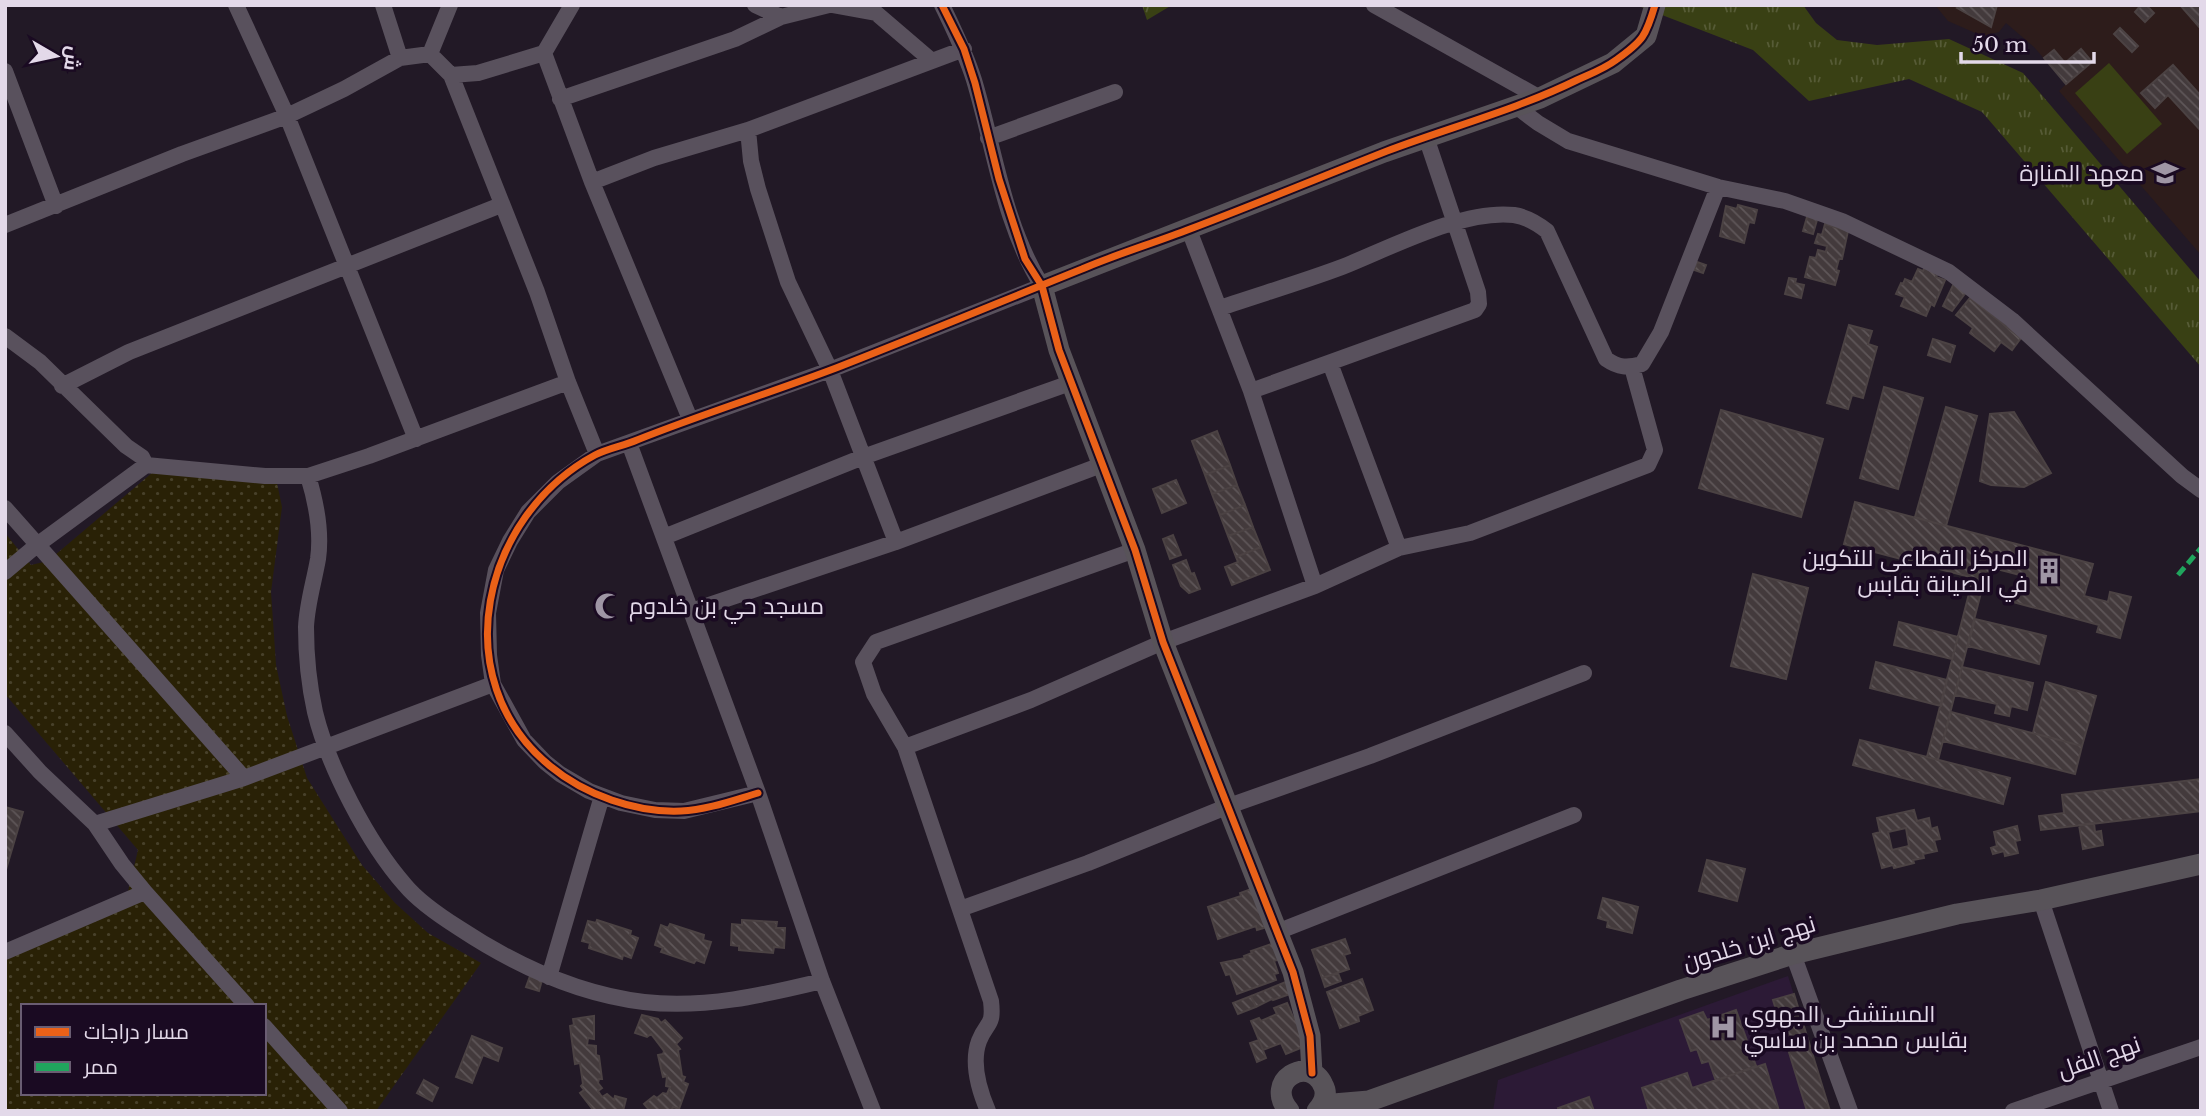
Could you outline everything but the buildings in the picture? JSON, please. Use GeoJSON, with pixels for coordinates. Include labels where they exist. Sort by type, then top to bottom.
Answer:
{"type":"FeatureCollection","features":[{"type":"Feature","properties":{"kind":"street"},"geometry":{"type":"LineString","coordinates":[[236,5],[286,116],[416,439]]}},
{"type":"Feature","properties":{"kind":"street"},"geometry":{"type":"LineString","coordinates":[[383,5],[400,58]]}},
{"type":"Feature","properties":{"kind":"street"},"geometry":{"type":"LineString","coordinates":[[430,54],[450,5]]}},
{"type":"Feature","properties":{"kind":"street"},"geometry":{"type":"LineString","coordinates":[[451,75],[478,73],[544,54],[572,5]]}},
{"type":"Feature","properties":{"kind":"street"},"geometry":{"type":"LineString","coordinates":[[755,5],[781,18]]}},
{"type":"Feature","properties":{"kind":"street"},"geometry":{"type":"LineString","coordinates":[[560,99],[735,39],[781,18],[831,5],[876,13],[932,61]]}},
{"type":"Feature","properties":{"kind":"street"},"geometry":{"type":"LineString","coordinates":[[943,5],[964,49],[999,180],[1025,259],[1042,286],[1059,350],[1135,550],[1163,642],[1277,932],[1304,1008],[1310,1036],[1312,1073]]}},
{"type":"Feature","properties":{"kind":"street"},"geometry":{"type":"LineString","coordinates":[[1374,5],[1540,98]]}},
{"type":"Feature","properties":{"kind":"street"},"geometry":{"type":"LineString","coordinates":[[758,793],[718,805],[684,811],[655,810],[621,803],[560,774],[524,740],[493,684],[488,613],[496,570],[505,550],[528,512],[558,482],[597,454],[830,370],[1094,264],[1189,230],[1426,137],[1540,98],[1613,63],[1646,36],[1655,5]]}},
{"type":"Feature","properties":{"kind":"street"},"geometry":{"type":"LineString","coordinates":[[592,182],[654,158],[748,130],[964,49]]}},
{"type":"Feature","properties":{"kind":"street"},"geometry":{"type":"LineString","coordinates":[[5,225],[182,154],[286,116],[344,89],[400,58],[430,54]]}},
{"type":"Feature","properties":{"kind":"street"},"geometry":{"type":"LineString","coordinates":[[430,54],[451,75],[537,292],[568,382],[597,454]]}},
{"type":"Feature","properties":{"kind":"street"},"geometry":{"type":"LineString","coordinates":[[544,54],[592,182],[690,419]]}},
{"type":"Feature","properties":{"kind":"street"},"geometry":{"type":"LineString","coordinates":[[5,71],[56,206]]}},
{"type":"Feature","properties":{"kind":"street"},"geometry":{"type":"LineString","coordinates":[[988,138],[1115,92]]}},
{"type":"Feature","properties":{"kind":"street"},"geometry":{"type":"LineString","coordinates":[[1517,107],[1568,141],[1718,187],[1767,196],[1831,217],[1949,272],[2012,320],[2182,476],[2201,490]]}},
{"type":"Feature","properties":{"kind":"street"},"geometry":{"type":"LineString","coordinates":[[748,130],[751,161],[758,189],[788,282],[830,370],[897,542]]}},
{"type":"Feature","properties":{"kind":"street"},"geometry":{"type":"LineString","coordinates":[[1251,391],[1475,310],[1479,304],[1478,292],[1426,137]]}},
{"type":"Feature","properties":{"kind":"street"},"geometry":{"type":"LineString","coordinates":[[1220,308],[1339,268],[1455,222],[1490,215],[1515,215],[1533,221],[1547,232],[1606,359],[1617,367],[1632,367],[1642,364],[1661,332],[1718,187]]}},
{"type":"Feature","properties":{"kind":"street"},"geometry":{"type":"LineString","coordinates":[[62,386],[129,352],[501,205]]}},
{"type":"Feature","properties":{"kind":"street"},"geometry":{"type":"LineString","coordinates":[[1189,230],[1251,391],[1315,586]]}},
{"type":"Feature","properties":{"kind":"street"},"geometry":{"type":"LineString","coordinates":[[5,336],[40,362],[126,446],[142,457],[146,465]]}},
{"type":"Feature","properties":{"kind":"street"},"geometry":{"type":"LineString","coordinates":[[1330,363],[1399,548]]}},
{"type":"Feature","properties":{"kind":"street"},"geometry":{"type":"LineString","coordinates":[[905,747],[1031,700],[1163,642],[1315,586],[1399,548],[1470,533],[1648,465],[1655,450],[1632,367]]}},
{"type":"Feature","properties":{"kind":"street"},"geometry":{"type":"LineString","coordinates":[[5,572],[37,545],[146,465],[265,476],[308,476],[568,382]]}},
{"type":"Feature","properties":{"kind":"street"},"geometry":{"type":"LineString","coordinates":[[664,537],[863,457],[1073,382]]}},
{"type":"Feature","properties":{"kind":"street"},"geometry":{"type":"LineString","coordinates":[[629,443],[758,793],[822,981],[873,1111]]}},
{"type":"Feature","properties":{"kind":"street"},"geometry":{"type":"LineString","coordinates":[[691,611],[897,542],[1104,464]]}},
{"type":"Feature","properties":{"kind":"street"},"geometry":{"type":"LineString","coordinates":[[308,476],[315,500],[318,558],[306,626],[307,661],[315,711],[347,795],[366,829],[405,886],[439,915],[492,949],[549,978],[574,987],[631,999],[684,1004],[719,1002],[822,981]]}},
{"type":"Feature","properties":{"kind":"street"},"geometry":{"type":"LineString","coordinates":[[5,508],[244,778]]}},
{"type":"Feature","properties":{"kind":"street"},"geometry":{"type":"LineString","coordinates":[[988,1111],[976,1070],[976,1054],[980,1039],[993,1017],[991,1001],[905,747],[874,694],[863,662],[876,642],[1135,550]]}},
{"type":"Feature","properties":{"kind":"street"},"geometry":{"type":"LineString","coordinates":[[960,909],[1088,863],[1226,807],[1370,756],[1584,673]]}},
{"type":"Feature","properties":{"kind":"street"},"geometry":{"type":"LineString","coordinates":[[95,824],[244,778],[493,684]]}},
{"type":"Feature","properties":{"kind":"street"},"geometry":{"type":"LineString","coordinates":[[5,733],[40,772],[95,824],[145,892],[245,1004]]}},
{"type":"Feature","properties":{"kind":"street"},"geometry":{"type":"LineString","coordinates":[[549,978],[602,796]]}},
{"type":"Feature","properties":{"kind":"street"},"geometry":{"type":"LineString","coordinates":[[1277,932],[1574,815]]}},
{"type":"Feature","properties":{"kind":"street","name":"نهج ابن خلدون"},"geometry":{"type":"LineString","coordinates":[[1320,1108],[1379,1098],[1668,995],[1793,954],[1957,914],[2041,901],[2201,864]]}},
{"type":"Feature","properties":{"kind":"street"},"geometry":{"type":"LineString","coordinates":[[5,952],[145,892]]}},
{"type":"Feature","properties":{"kind":"street"},"geometry":{"type":"LineString","coordinates":[[2041,901],[2111,1111]]}},
{"type":"Feature","properties":{"kind":"street"},"geometry":{"type":"LineString","coordinates":[[1793,954],[1850,1111]]}},
{"type":"Feature","properties":{"kind":"street"},"geometry":{"type":"LineString","coordinates":[[266,1028],[340,1111]]}},
{"type":"Feature","properties":{"kind":"street","name":"نهج الفل"},"geometry":{"type":"LineString","coordinates":[[2013,1111],[2201,1047]]}},
{"type":"Feature","properties":{"kind":"street"},"geometry":{"type":"LineString","coordinates":[[1289,1111],[1283,1103],[1282,1085],[1294,1073],[1312,1073],[1318,1077],[1325,1090],[1320,1108]]}},
{"type":"Feature","properties":{"kind":"shaded area","name":"معهد المنارة"},"geometry":{"type":"Polygon","coordinates":[[[1935,5],[2201,5],[2201,255],[2059,91],[2066,84],[2034,47],[2006,23],[1999,32],[1982,36],[1948,21],[1935,5]]]}},
{"type":"Feature","properties":{"kind":"shaded area","name":"المستشفى الجهوي بقابس محمد بن ساسي"},"geometry":{"type":"Polygon","coordinates":[[[1788,976],[1830,1111],[1493,1111],[1498,1080],[1788,976]]]}},
{"type":"Feature","properties":{"kind":"green space"},"geometry":{"type":"Polygon","coordinates":[[[1142,5],[1172,5],[1147,20],[1142,5]]]}},
{"type":"Feature","properties":{"kind":"green space"},"geometry":{"type":"Polygon","coordinates":[[[1636,5],[1803,5],[1816,23],[1837,40],[1877,45],[1949,39],[2023,73],[2201,282],[2201,367],[1982,112],[1909,79],[1809,101],[1753,50],[1636,5]]]}},
{"type":"Feature","properties":{"kind":"green space"},"geometry":{"type":"Polygon","coordinates":[[[2109,63],[2162,124],[2127,154],[2075,93],[2109,63]]]}},
{"type":"Feature","properties":{"kind":"sand"},"geometry":{"type":"Polygon","coordinates":[[[153,472],[277,483],[282,507],[271,592],[276,665],[287,716],[307,778],[362,865],[395,903],[428,933],[481,963],[376,1111],[5,1111],[5,956],[124,908],[138,850],[5,694],[5,533],[31,565],[48,561],[153,472]]]}},
{"type":"Feature","properties":{"kind":"marked path"},"geometry":{"type":"LineString","coordinates":[[2178,575],[2201,548]]}},
{"type":"Feature","properties":{"kind":"cycle path"},"geometry":{"type":"LineString","coordinates":[[942,5],[964,49],[999,179],[1025,259],[1042,286],[1059,350],[1135,550],[1163,642],[1293,972],[1310,1036],[1312,1073]]}},
{"type":"Feature","properties":{"kind":"cycle path"},"geometry":{"type":"LineString","coordinates":[[758,793],[681,811],[629,805],[595,794],[564,776],[550,766],[517,730],[496,689],[488,645],[490,601],[503,557],[525,517],[556,482],[605,451],[836,368],[1387,151],[1554,91],[1607,66],[1632,48],[1646,31],[1655,5]]}},
{"type":"Feature","properties":{"kind":"place","name":"معهد المنارة"},"geometry":{"type":"Point","coordinates":[2165,173]}},
{"type":"Feature","properties":{"kind":"place","name":"المركز القطاعى للتكوين في الصيانة بقابس"},"geometry":{"type":"Point","coordinates":[2049,571]}},
{"type":"Feature","properties":{"kind":"place","name":"مسجد حي بن خلدوم"},"geometry":{"type":"Point","coordinates":[608,606]}},
{"type":"Feature","properties":{"kind":"place","name":"المستشفى الجهوي بقابس محمد بن ساسي"},"geometry":{"type":"Point","coordinates":[1723,1027]}}]}
